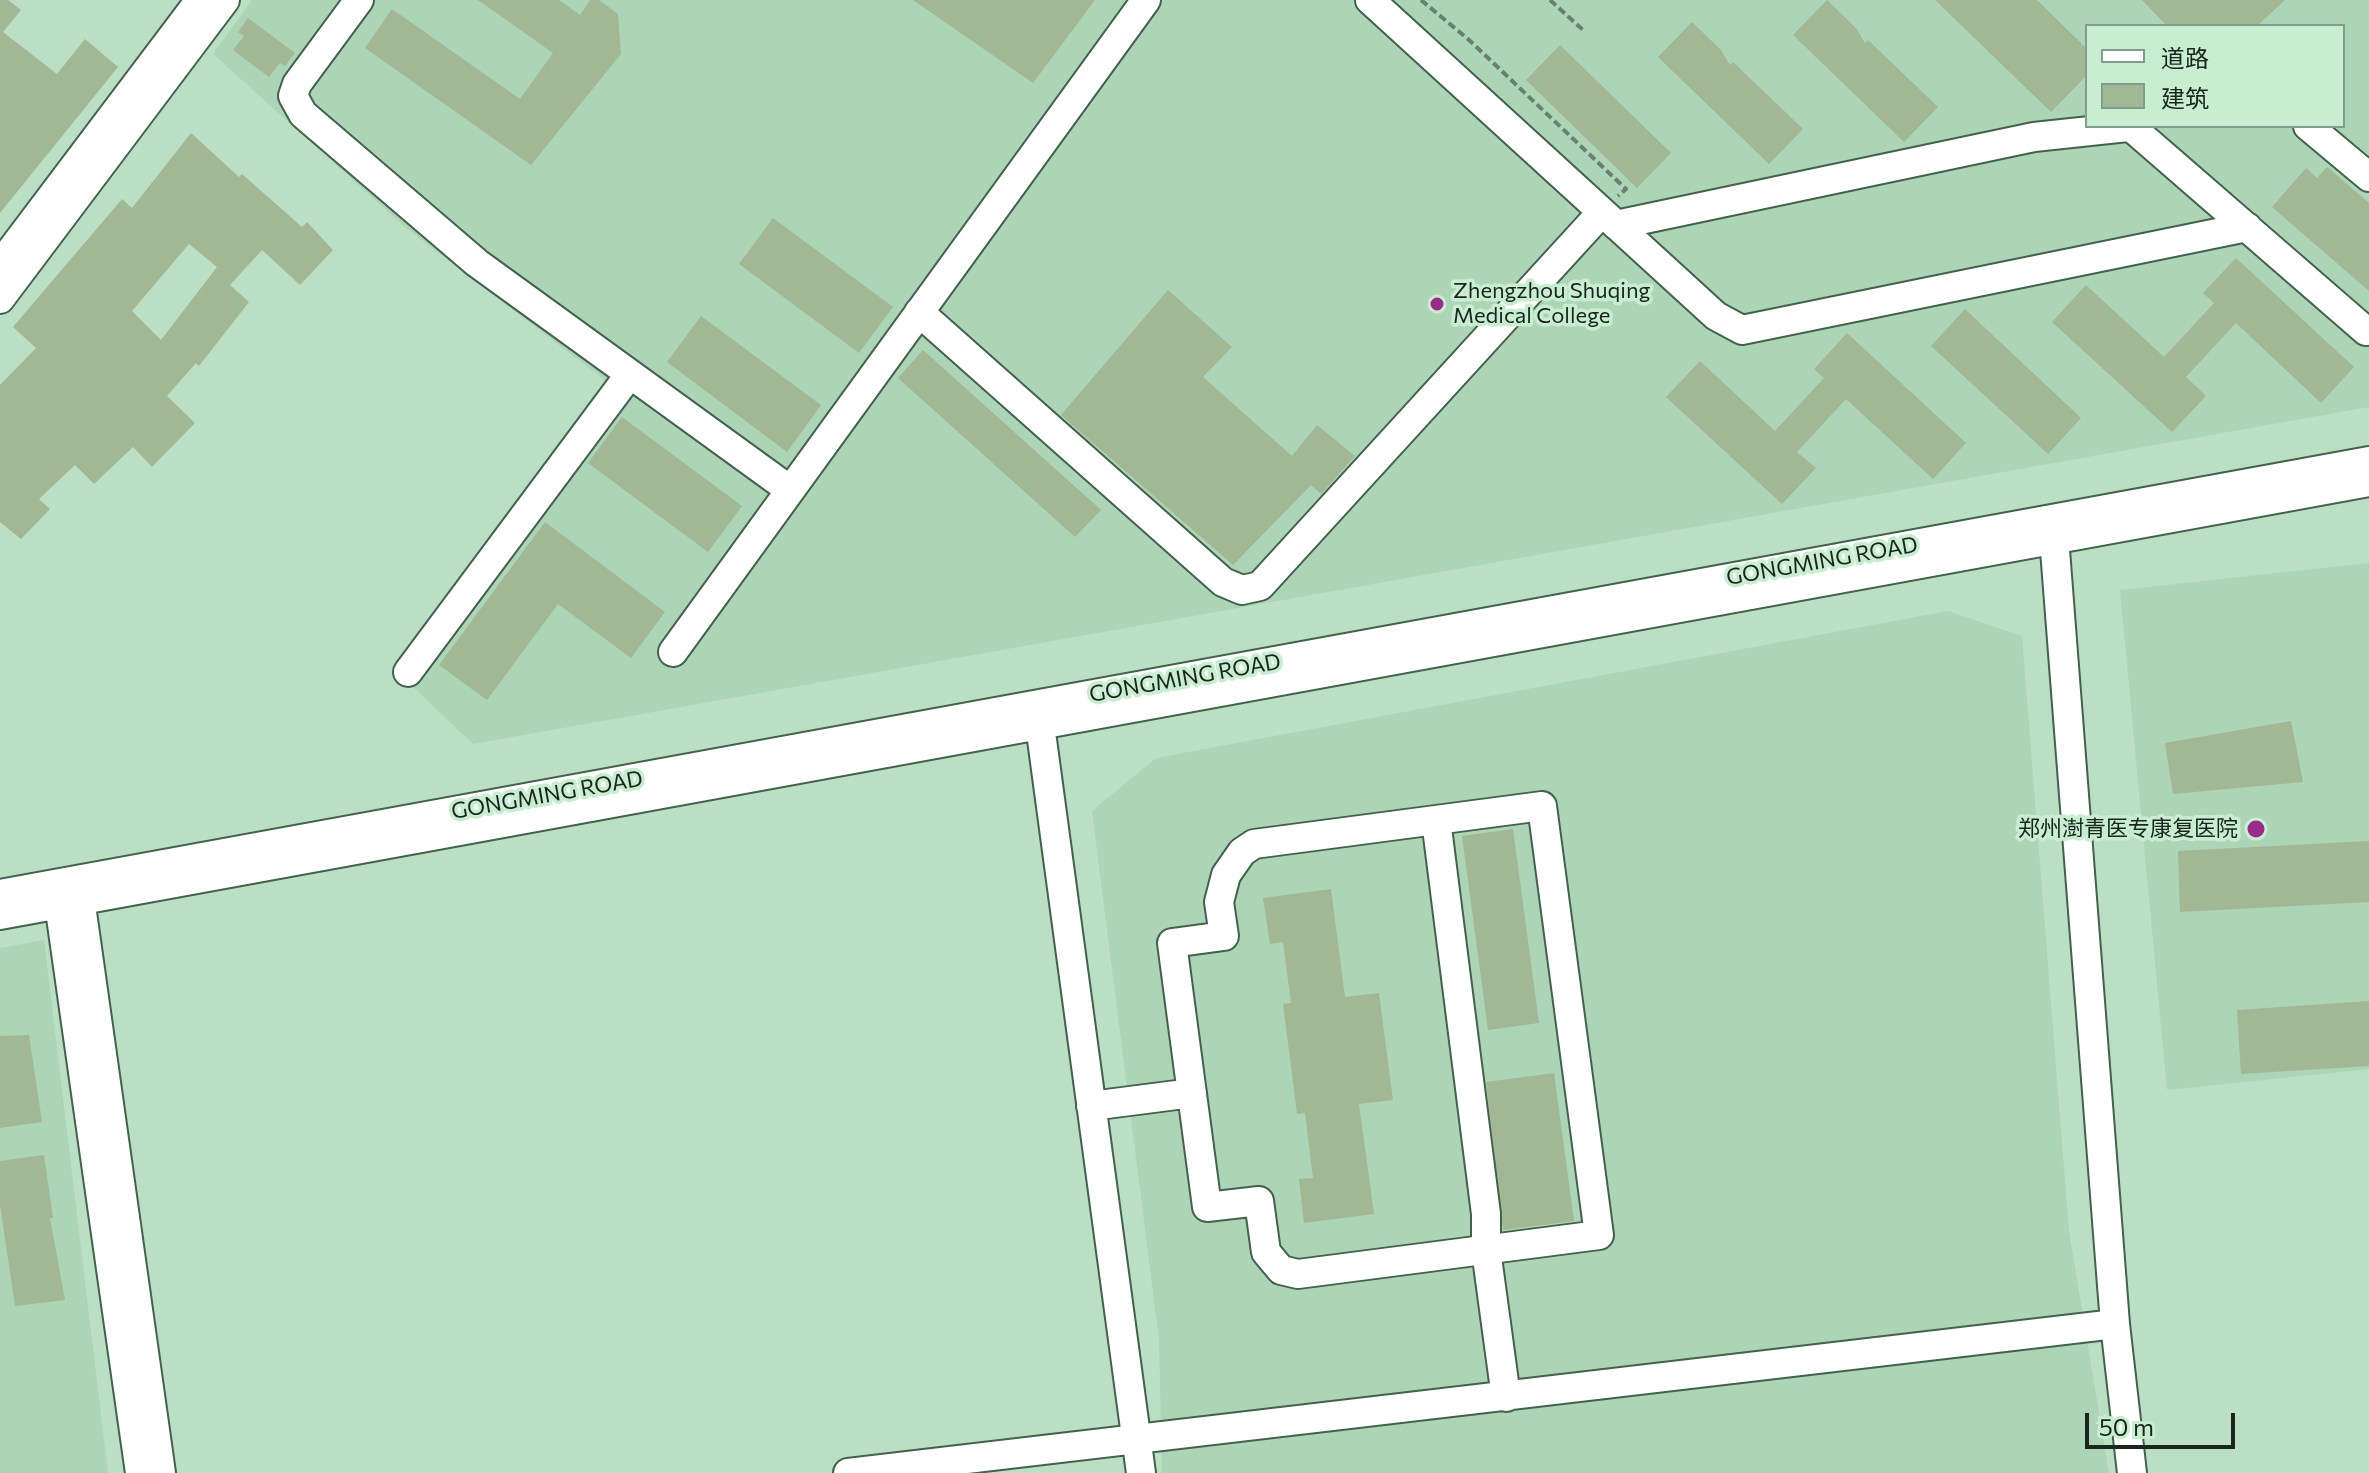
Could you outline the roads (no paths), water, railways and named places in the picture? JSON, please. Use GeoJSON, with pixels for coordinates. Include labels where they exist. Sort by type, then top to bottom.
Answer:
{"type":"FeatureCollection","features":[{"type":"Feature","properties":{"kind":"street"},"geometry":{"type":"LineString","coordinates":[[0,265],[200,0]]}},
{"type":"Feature","properties":{"kind":"street"},"geometry":{"type":"LineString","coordinates":[[0,299],[225,0]]}},
{"type":"Feature","properties":{"kind":"street"},"geometry":{"type":"LineString","coordinates":[[359,0],[297,84],[293,96],[303,114],[477,263],[790,490]]}},
{"type":"Feature","properties":{"kind":"street"},"geometry":{"type":"LineString","coordinates":[[673,652],[1146,0]]}},
{"type":"Feature","properties":{"kind":"street"},"geometry":{"type":"LineString","coordinates":[[1370,0],[1716,316],[1742,330],[2247,227]]}},
{"type":"Feature","properties":{"kind":"street"},"geometry":{"type":"LineString","coordinates":[[919,312],[1223,582],[1242,590],[1260,586],[1609,219],[2034,137],[2121,128]]}},
{"type":"Feature","properties":{"kind":"street"},"geometry":{"type":"LineString","coordinates":[[2132,128],[2366,331]]}},
{"type":"Feature","properties":{"kind":"street"},"geometry":{"type":"LineString","coordinates":[[2310,128],[2369,177]]}},
{"type":"Feature","properties":{"kind":"street"},"geometry":{"type":"LineString","coordinates":[[408,672],[630,374]]}},
{"type":"Feature","properties":{"kind":"street","name":"GONGMING ROAD"},"geometry":{"type":"LineString","coordinates":[[0,915],[68,892],[2054,529],[2369,461]]}},
{"type":"Feature","properties":{"kind":"street","name":"GONGMING ROAD"},"geometry":{"type":"LineString","coordinates":[[2054,529],[2369,482]]}},
{"type":"Feature","properties":{"kind":"street"},"geometry":{"type":"LineString","coordinates":[[2054,529],[2115,1324],[2132,1473]]}},
{"type":"Feature","properties":{"kind":"street"},"geometry":{"type":"LineString","coordinates":[[1038,716],[1141,1473]]}},
{"type":"Feature","properties":{"kind":"street"},"geometry":{"type":"LineString","coordinates":[[1542,806],[1599,1235],[1298,1274],[1281,1270],[1266,1252],[1259,1201],[1207,1207],[1172,943],[1224,936],[1219,902],[1226,875],[1242,852],[1254,844],[1436,820],[1542,806]]}},
{"type":"Feature","properties":{"kind":"street"},"geometry":{"type":"LineString","coordinates":[[1436,820],[1506,1397]]}},
{"type":"Feature","properties":{"kind":"street"},"geometry":{"type":"LineString","coordinates":[[68,892],[140,1473]]}},
{"type":"Feature","properties":{"kind":"street"},"geometry":{"type":"LineString","coordinates":[[68,892],[161,1473]]}},
{"type":"Feature","properties":{"kind":"street","name":"GONGMING ROAD"},"geometry":{"type":"LineString","coordinates":[[0,894],[68,892]]}},
{"type":"Feature","properties":{"kind":"street"},"geometry":{"type":"LineString","coordinates":[[1091,1106],[1192,1093]]}},
{"type":"Feature","properties":{"kind":"street"},"geometry":{"type":"LineString","coordinates":[[848,1473],[2115,1324]]}},
{"type":"Feature","properties":{"kind":"place","name":"Zhengzhou Shuqing Medical College"},"geometry":{"type":"Point","coordinates":[1437,304]}},
{"type":"Feature","properties":{"kind":"place","name":"郑州澍青医专康复医院"},"geometry":{"type":"Point","coordinates":[2256,829]}}]}
